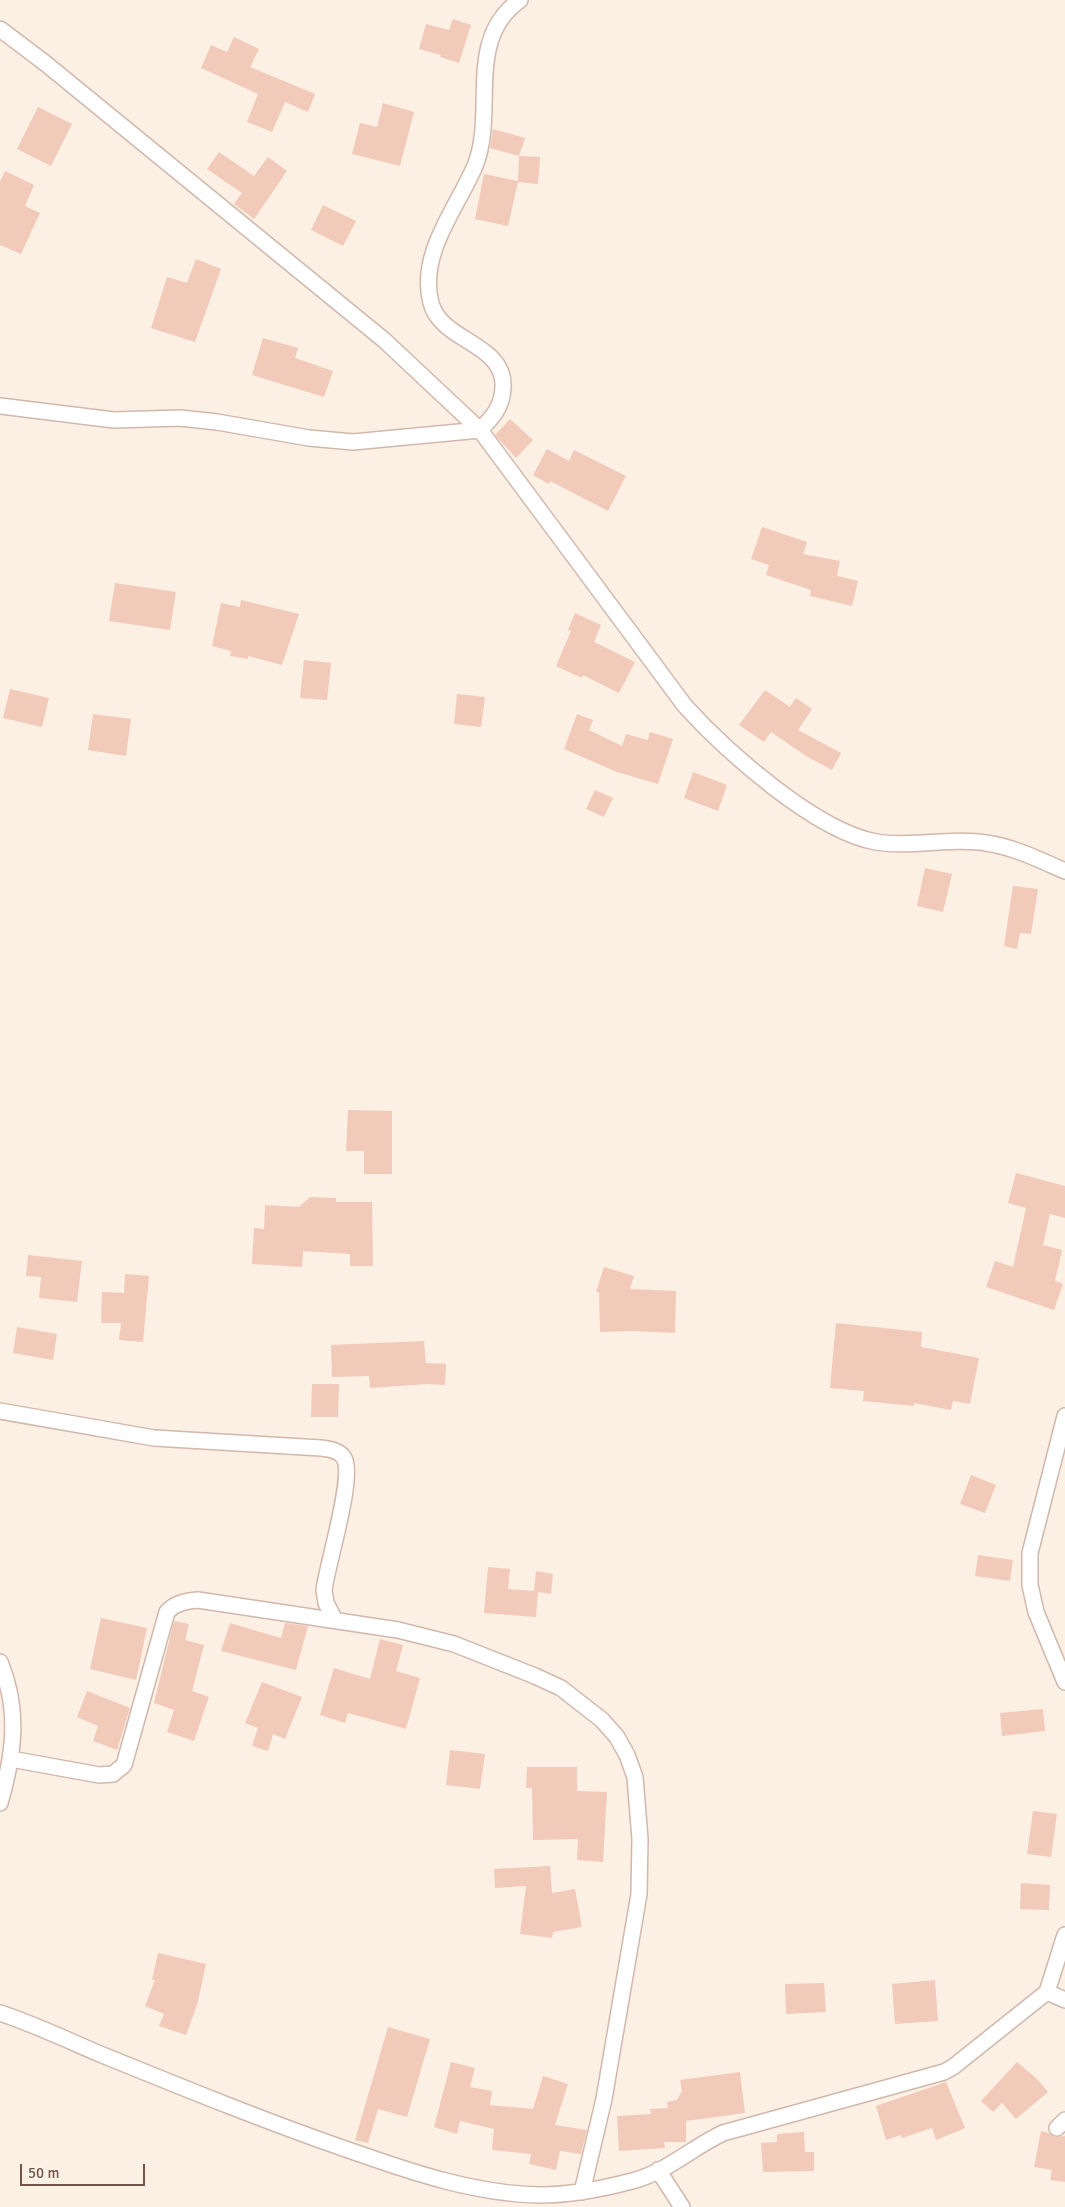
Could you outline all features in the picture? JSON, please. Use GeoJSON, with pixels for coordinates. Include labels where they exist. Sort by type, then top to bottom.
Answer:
{"type":"FeatureCollection","features":[{"type":"Feature","properties":{"kind":"street"},"geometry":{"type":"LineString","coordinates":[[0,406],[114,420],[190,419],[309,438],[353,442],[480,430],[499,408],[503,385],[501,374],[496,363],[485,352],[444,326],[434,314],[429,289],[431,262],[438,241],[476,164],[483,125],[485,58],[488,44],[503,16],[520,0]]}},
{"type":"Feature","properties":{"kind":"street"},"geometry":{"type":"LineString","coordinates":[[0,29],[45,63],[384,340],[480,430],[685,706],[708,732],[746,765],[808,811],[857,836],[874,841],[902,845],[943,842],[986,842],[1030,855],[1065,871]]}},
{"type":"Feature","properties":{"kind":"street"},"geometry":{"type":"LineString","coordinates":[[0,1411],[154,1438],[334,1450],[344,1457],[348,1468],[324,1590],[326,1603],[335,1620]]}},
{"type":"Feature","properties":{"kind":"street"},"geometry":{"type":"LineString","coordinates":[[1065,1416],[1030,1553],[1030,1585],[1036,1612],[1065,1682]]}},
{"type":"Feature","properties":{"kind":"street"},"geometry":{"type":"LineString","coordinates":[[10,1760],[99,1775],[113,1774],[124,1765],[167,1612],[179,1603],[198,1600],[398,1630],[454,1644],[560,1688],[602,1720],[617,1737],[627,1755],[635,1777],[640,1839],[639,1894],[604,2099],[582,2192]]}},
{"type":"Feature","properties":{"kind":"street"},"geometry":{"type":"LineString","coordinates":[[0,1662],[12,1704],[14,1732],[0,1803]]}},
{"type":"Feature","properties":{"kind":"street"},"geometry":{"type":"LineString","coordinates":[[0,2013],[290,2131],[411,2172],[465,2185],[508,2192],[541,2195],[582,2192],[634,2181],[658,2170],[705,2141],[745,2125],[944,2072],[953,2067],[1047,1992],[1065,1935]]}},
{"type":"Feature","properties":{"kind":"street"},"geometry":{"type":"LineString","coordinates":[[1047,1992],[1065,2000]]}},
{"type":"Feature","properties":{"kind":"street"},"geometry":{"type":"LineString","coordinates":[[658,2170],[682,2207]]}},
{"type":"Feature","properties":{"kind":"building"},"geometry":{"type":"Polygon","coordinates":[[[453,19],[471,25],[459,63],[440,57],[441,55],[419,49],[426,24],[449,30],[453,19]]]}},
{"type":"Feature","properties":{"kind":"building"},"geometry":{"type":"Polygon","coordinates":[[[234,37],[259,49],[250,67],[315,94],[308,112],[285,102],[272,132],[247,122],[258,94],[201,68],[211,45],[227,52],[234,37]]]}},
{"type":"Feature","properties":{"kind":"building"},"geometry":{"type":"Polygon","coordinates":[[[383,103],[414,112],[400,166],[352,154],[360,123],[377,127],[383,103]]]}},
{"type":"Feature","properties":{"kind":"building"},"geometry":{"type":"Polygon","coordinates":[[[38,107],[72,124],[51,166],[17,149],[38,107]]]}},
{"type":"Feature","properties":{"kind":"building"},"geometry":{"type":"Polygon","coordinates":[[[493,129],[525,138],[519,156],[490,148],[493,129]]]}},
{"type":"Feature","properties":{"kind":"building"},"geometry":{"type":"Polygon","coordinates":[[[219,152],[254,176],[268,157],[287,171],[254,219],[234,204],[242,193],[207,169],[219,152]]]}},
{"type":"Feature","properties":{"kind":"building"},"geometry":{"type":"Polygon","coordinates":[[[519,156],[540,157],[538,184],[518,182],[508,226],[475,219],[484,174],[518,181],[519,156]]]}},
{"type":"Feature","properties":{"kind":"building"},"geometry":{"type":"Polygon","coordinates":[[[5,171],[34,185],[25,206],[40,213],[21,254],[0,245],[0,182],[5,171]]]}},
{"type":"Feature","properties":{"kind":"building"},"geometry":{"type":"Polygon","coordinates":[[[323,205],[356,221],[343,246],[311,230],[323,205]]]}},
{"type":"Feature","properties":{"kind":"building"},"geometry":{"type":"Polygon","coordinates":[[[196,259],[221,269],[195,342],[151,328],[167,277],[187,283],[196,259]]]}},
{"type":"Feature","properties":{"kind":"building"},"geometry":{"type":"Polygon","coordinates":[[[263,338],[298,348],[295,358],[333,371],[324,397],[252,375],[263,338]]]}},
{"type":"Feature","properties":{"kind":"building"},"geometry":{"type":"Polygon","coordinates":[[[510,419],[533,440],[516,458],[495,435],[510,419]]]}},
{"type":"Feature","properties":{"kind":"building"},"geometry":{"type":"Polygon","coordinates":[[[547,449],[569,461],[574,450],[626,476],[608,511],[550,481],[549,484],[533,475],[547,449]]]}},
{"type":"Feature","properties":{"kind":"building"},"geometry":{"type":"Polygon","coordinates":[[[762,527],[807,542],[803,554],[840,561],[837,576],[858,581],[852,606],[810,596],[811,590],[766,575],[769,565],[751,559],[762,527]]]}},
{"type":"Feature","properties":{"kind":"building"},"geometry":{"type":"Polygon","coordinates":[[[115,583],[176,592],[170,630],[109,621],[115,583]]]}},
{"type":"Feature","properties":{"kind":"building"},"geometry":{"type":"Polygon","coordinates":[[[241,600],[299,614],[282,665],[248,656],[248,659],[230,656],[231,651],[212,646],[221,603],[240,607],[241,600]]]}},
{"type":"Feature","properties":{"kind":"building"},"geometry":{"type":"Polygon","coordinates":[[[575,613],[601,625],[594,642],[635,662],[619,693],[583,675],[582,678],[556,666],[571,631],[568,630],[575,613]]]}},
{"type":"Feature","properties":{"kind":"building"},"geometry":{"type":"Polygon","coordinates":[[[304,660],[331,663],[327,700],[300,698],[304,660]]]}},
{"type":"Feature","properties":{"kind":"building"},"geometry":{"type":"Polygon","coordinates":[[[10,689],[49,698],[42,727],[3,718],[10,689]]]}},
{"type":"Feature","properties":{"kind":"building"},"geometry":{"type":"Polygon","coordinates":[[[765,690],[790,707],[796,698],[812,709],[798,730],[841,753],[832,770],[806,756],[771,732],[764,742],[739,725],[765,690]]]}},
{"type":"Feature","properties":{"kind":"building"},"geometry":{"type":"Polygon","coordinates":[[[457,694],[485,697],[481,727],[454,724],[457,694]]]}},
{"type":"Feature","properties":{"kind":"building"},"geometry":{"type":"Polygon","coordinates":[[[93,714],[131,719],[126,756],[88,750],[93,714]]]}},
{"type":"Feature","properties":{"kind":"building"},"geometry":{"type":"Polygon","coordinates":[[[577,714],[593,720],[589,730],[622,746],[626,734],[648,740],[650,732],[673,739],[658,784],[617,772],[564,749],[577,714]]]}},
{"type":"Feature","properties":{"kind":"building"},"geometry":{"type":"Polygon","coordinates":[[[693,772],[727,785],[718,811],[684,798],[693,772]]]}},
{"type":"Feature","properties":{"kind":"building"},"geometry":{"type":"Polygon","coordinates":[[[595,790],[613,798],[604,817],[586,809],[595,790]]]}},
{"type":"Feature","properties":{"kind":"building"},"geometry":{"type":"Polygon","coordinates":[[[925,868],[952,874],[943,912],[917,906],[925,868]]]}},
{"type":"Feature","properties":{"kind":"building"},"geometry":{"type":"Polygon","coordinates":[[[1013,886],[1038,889],[1031,934],[1020,933],[1017,949],[1004,946],[1013,886]]]}},
{"type":"Feature","properties":{"kind":"building"},"geometry":{"type":"Polygon","coordinates":[[[348,1110],[392,1111],[392,1174],[364,1174],[364,1151],[346,1151],[348,1110]]]}},
{"type":"Feature","properties":{"kind":"building"},"geometry":{"type":"Polygon","coordinates":[[[1016,1173],[1065,1186],[1065,1218],[1050,1214],[1043,1245],[1062,1250],[1055,1281],[1063,1284],[1054,1310],[986,1287],[995,1261],[1013,1267],[1026,1208],[1008,1203],[1016,1173]]]}},
{"type":"Feature","properties":{"kind":"building"},"geometry":{"type":"Polygon","coordinates":[[[310,1197],[336,1198],[336,1202],[372,1202],[373,1266],[350,1266],[350,1254],[303,1251],[302,1267],[252,1264],[254,1228],[264,1229],[265,1205],[299,1207],[310,1197]]]}},
{"type":"Feature","properties":{"kind":"building"},"geometry":{"type":"Polygon","coordinates":[[[28,1255],[82,1261],[77,1302],[39,1298],[41,1277],[26,1276],[28,1255]]]}},
{"type":"Feature","properties":{"kind":"building"},"geometry":{"type":"Polygon","coordinates":[[[604,1267],[634,1276],[630,1289],[676,1291],[675,1333],[600,1332],[599,1292],[596,1292],[604,1267]]]}},
{"type":"Feature","properties":{"kind":"building"},"geometry":{"type":"Polygon","coordinates":[[[125,1274],[149,1276],[143,1342],[119,1340],[121,1323],[101,1323],[102,1292],[124,1293],[125,1274]]]}},
{"type":"Feature","properties":{"kind":"building"},"geometry":{"type":"Polygon","coordinates":[[[836,1323],[922,1332],[921,1347],[979,1358],[970,1404],[953,1401],[951,1410],[914,1403],[914,1406],[863,1401],[864,1391],[830,1388],[836,1323]]]}},
{"type":"Feature","properties":{"kind":"building"},"geometry":{"type":"Polygon","coordinates":[[[17,1327],[57,1334],[53,1360],[13,1353],[17,1327]]]}},
{"type":"Feature","properties":{"kind":"building"},"geometry":{"type":"Polygon","coordinates":[[[424,1341],[426,1363],[446,1364],[445,1385],[427,1384],[370,1388],[369,1376],[332,1377],[331,1345],[424,1341]]]}},
{"type":"Feature","properties":{"kind":"building"},"geometry":{"type":"Polygon","coordinates":[[[312,1384],[339,1384],[338,1417],[311,1417],[312,1384]]]}},
{"type":"Feature","properties":{"kind":"building"},"geometry":{"type":"Polygon","coordinates":[[[971,1475],[996,1485],[985,1513],[960,1504],[971,1475]]]}},
{"type":"Feature","properties":{"kind":"building"},"geometry":{"type":"Polygon","coordinates":[[[978,1555],[1013,1560],[1010,1581],[975,1576],[978,1555]]]}},
{"type":"Feature","properties":{"kind":"building"},"geometry":{"type":"Polygon","coordinates":[[[488,1567],[510,1569],[508,1589],[534,1591],[536,1571],[553,1574],[551,1594],[538,1592],[536,1617],[484,1613],[488,1567]]]}},
{"type":"Feature","properties":{"kind":"building"},"geometry":{"type":"Polygon","coordinates":[[[101,1618],[147,1628],[136,1680],[90,1669],[101,1618]]]}},
{"type":"Feature","properties":{"kind":"building"},"geometry":{"type":"Polygon","coordinates":[[[174,1621],[189,1624],[185,1640],[204,1645],[192,1691],[209,1697],[194,1741],[167,1732],[174,1710],[154,1703],[174,1621]]]}},
{"type":"Feature","properties":{"kind":"building"},"geometry":{"type":"Polygon","coordinates":[[[230,1623],[281,1638],[285,1623],[308,1626],[296,1670],[221,1651],[230,1623]]]}},
{"type":"Feature","properties":{"kind":"building"},"geometry":{"type":"Polygon","coordinates":[[[380,1639],[403,1645],[396,1671],[420,1678],[406,1729],[348,1713],[345,1723],[320,1715],[334,1668],[370,1679],[380,1639]]]}},
{"type":"Feature","properties":{"kind":"building"},"geometry":{"type":"Polygon","coordinates":[[[262,1682],[302,1697],[285,1739],[273,1734],[268,1751],[252,1746],[258,1728],[245,1723],[262,1682]]]}},
{"type":"Feature","properties":{"kind":"building"},"geometry":{"type":"Polygon","coordinates":[[[87,1691],[130,1708],[117,1750],[93,1741],[98,1726],[77,1717],[87,1691]]]}},
{"type":"Feature","properties":{"kind":"building"},"geometry":{"type":"Polygon","coordinates":[[[1043,1709],[1045,1731],[1002,1736],[1000,1713],[1043,1709]]]}},
{"type":"Feature","properties":{"kind":"building"},"geometry":{"type":"Polygon","coordinates":[[[450,1750],[485,1754],[480,1789],[446,1785],[450,1750]]]}},
{"type":"Feature","properties":{"kind":"building"},"geometry":{"type":"Polygon","coordinates":[[[527,1767],[577,1767],[577,1791],[607,1792],[603,1862],[577,1860],[578,1839],[533,1840],[532,1788],[526,1788],[527,1767]]]}},
{"type":"Feature","properties":{"kind":"building"},"geometry":{"type":"Polygon","coordinates":[[[1033,1811],[1057,1814],[1051,1857],[1027,1854],[1033,1811]]]}},
{"type":"Feature","properties":{"kind":"building"},"geometry":{"type":"Polygon","coordinates":[[[550,1866],[552,1893],[575,1889],[582,1927],[553,1932],[552,1938],[520,1934],[526,1886],[495,1888],[494,1869],[550,1866]]]}},
{"type":"Feature","properties":{"kind":"building"},"geometry":{"type":"Polygon","coordinates":[[[1021,1883],[1050,1885],[1049,1910],[1020,1909],[1021,1883]]]}},
{"type":"Feature","properties":{"kind":"building"},"geometry":{"type":"Polygon","coordinates":[[[158,1953],[206,1964],[197,2005],[186,2035],[159,2026],[164,2014],[145,2006],[155,1980],[152,1980],[158,1953]]]}},
{"type":"Feature","properties":{"kind":"building"},"geometry":{"type":"Polygon","coordinates":[[[935,1980],[938,2021],[895,2024],[892,1984],[935,1980]]]}},
{"type":"Feature","properties":{"kind":"building"},"geometry":{"type":"Polygon","coordinates":[[[824,1983],[826,2012],[786,2014],[785,1984],[824,1983]]]}},
{"type":"Feature","properties":{"kind":"building"},"geometry":{"type":"Polygon","coordinates":[[[388,2027],[430,2039],[407,2117],[378,2109],[368,2143],[355,2140],[388,2027]]]}},
{"type":"Feature","properties":{"kind":"building"},"geometry":{"type":"Polygon","coordinates":[[[451,2062],[475,2068],[470,2087],[492,2091],[490,2105],[533,2109],[543,2076],[568,2084],[555,2125],[587,2130],[581,2154],[560,2151],[556,2170],[529,2164],[531,2154],[492,2150],[494,2129],[460,2121],[457,2134],[434,2127],[451,2062]]]}},
{"type":"Feature","properties":{"kind":"building"},"geometry":{"type":"Polygon","coordinates":[[[1017,2062],[1037,2079],[1048,2092],[1016,2119],[1002,2103],[993,2112],[981,2101],[1017,2062]]]}},
{"type":"Feature","properties":{"kind":"building"},"geometry":{"type":"Polygon","coordinates":[[[740,2072],[745,2113],[686,2121],[686,2142],[664,2142],[665,2148],[619,2151],[617,2116],[651,2114],[650,2109],[668,2108],[667,2102],[677,2100],[682,2091],[680,2080],[740,2072]]]}},
{"type":"Feature","properties":{"kind":"building"},"geometry":{"type":"Polygon","coordinates":[[[946,2082],[965,2128],[936,2140],[932,2128],[902,2138],[901,2135],[886,2140],[876,2106],[946,2082]]]}},
{"type":"Feature","properties":{"kind":"building"},"geometry":{"type":"Polygon","coordinates":[[[1041,2131],[1055,2137],[1065,2136],[1065,2182],[1050,2180],[1052,2170],[1034,2167],[1041,2131]]]}},
{"type":"Feature","properties":{"kind":"building"},"geometry":{"type":"Polygon","coordinates":[[[804,2132],[805,2152],[814,2152],[814,2171],[763,2172],[761,2143],[777,2142],[777,2134],[804,2132]]]}}]}
